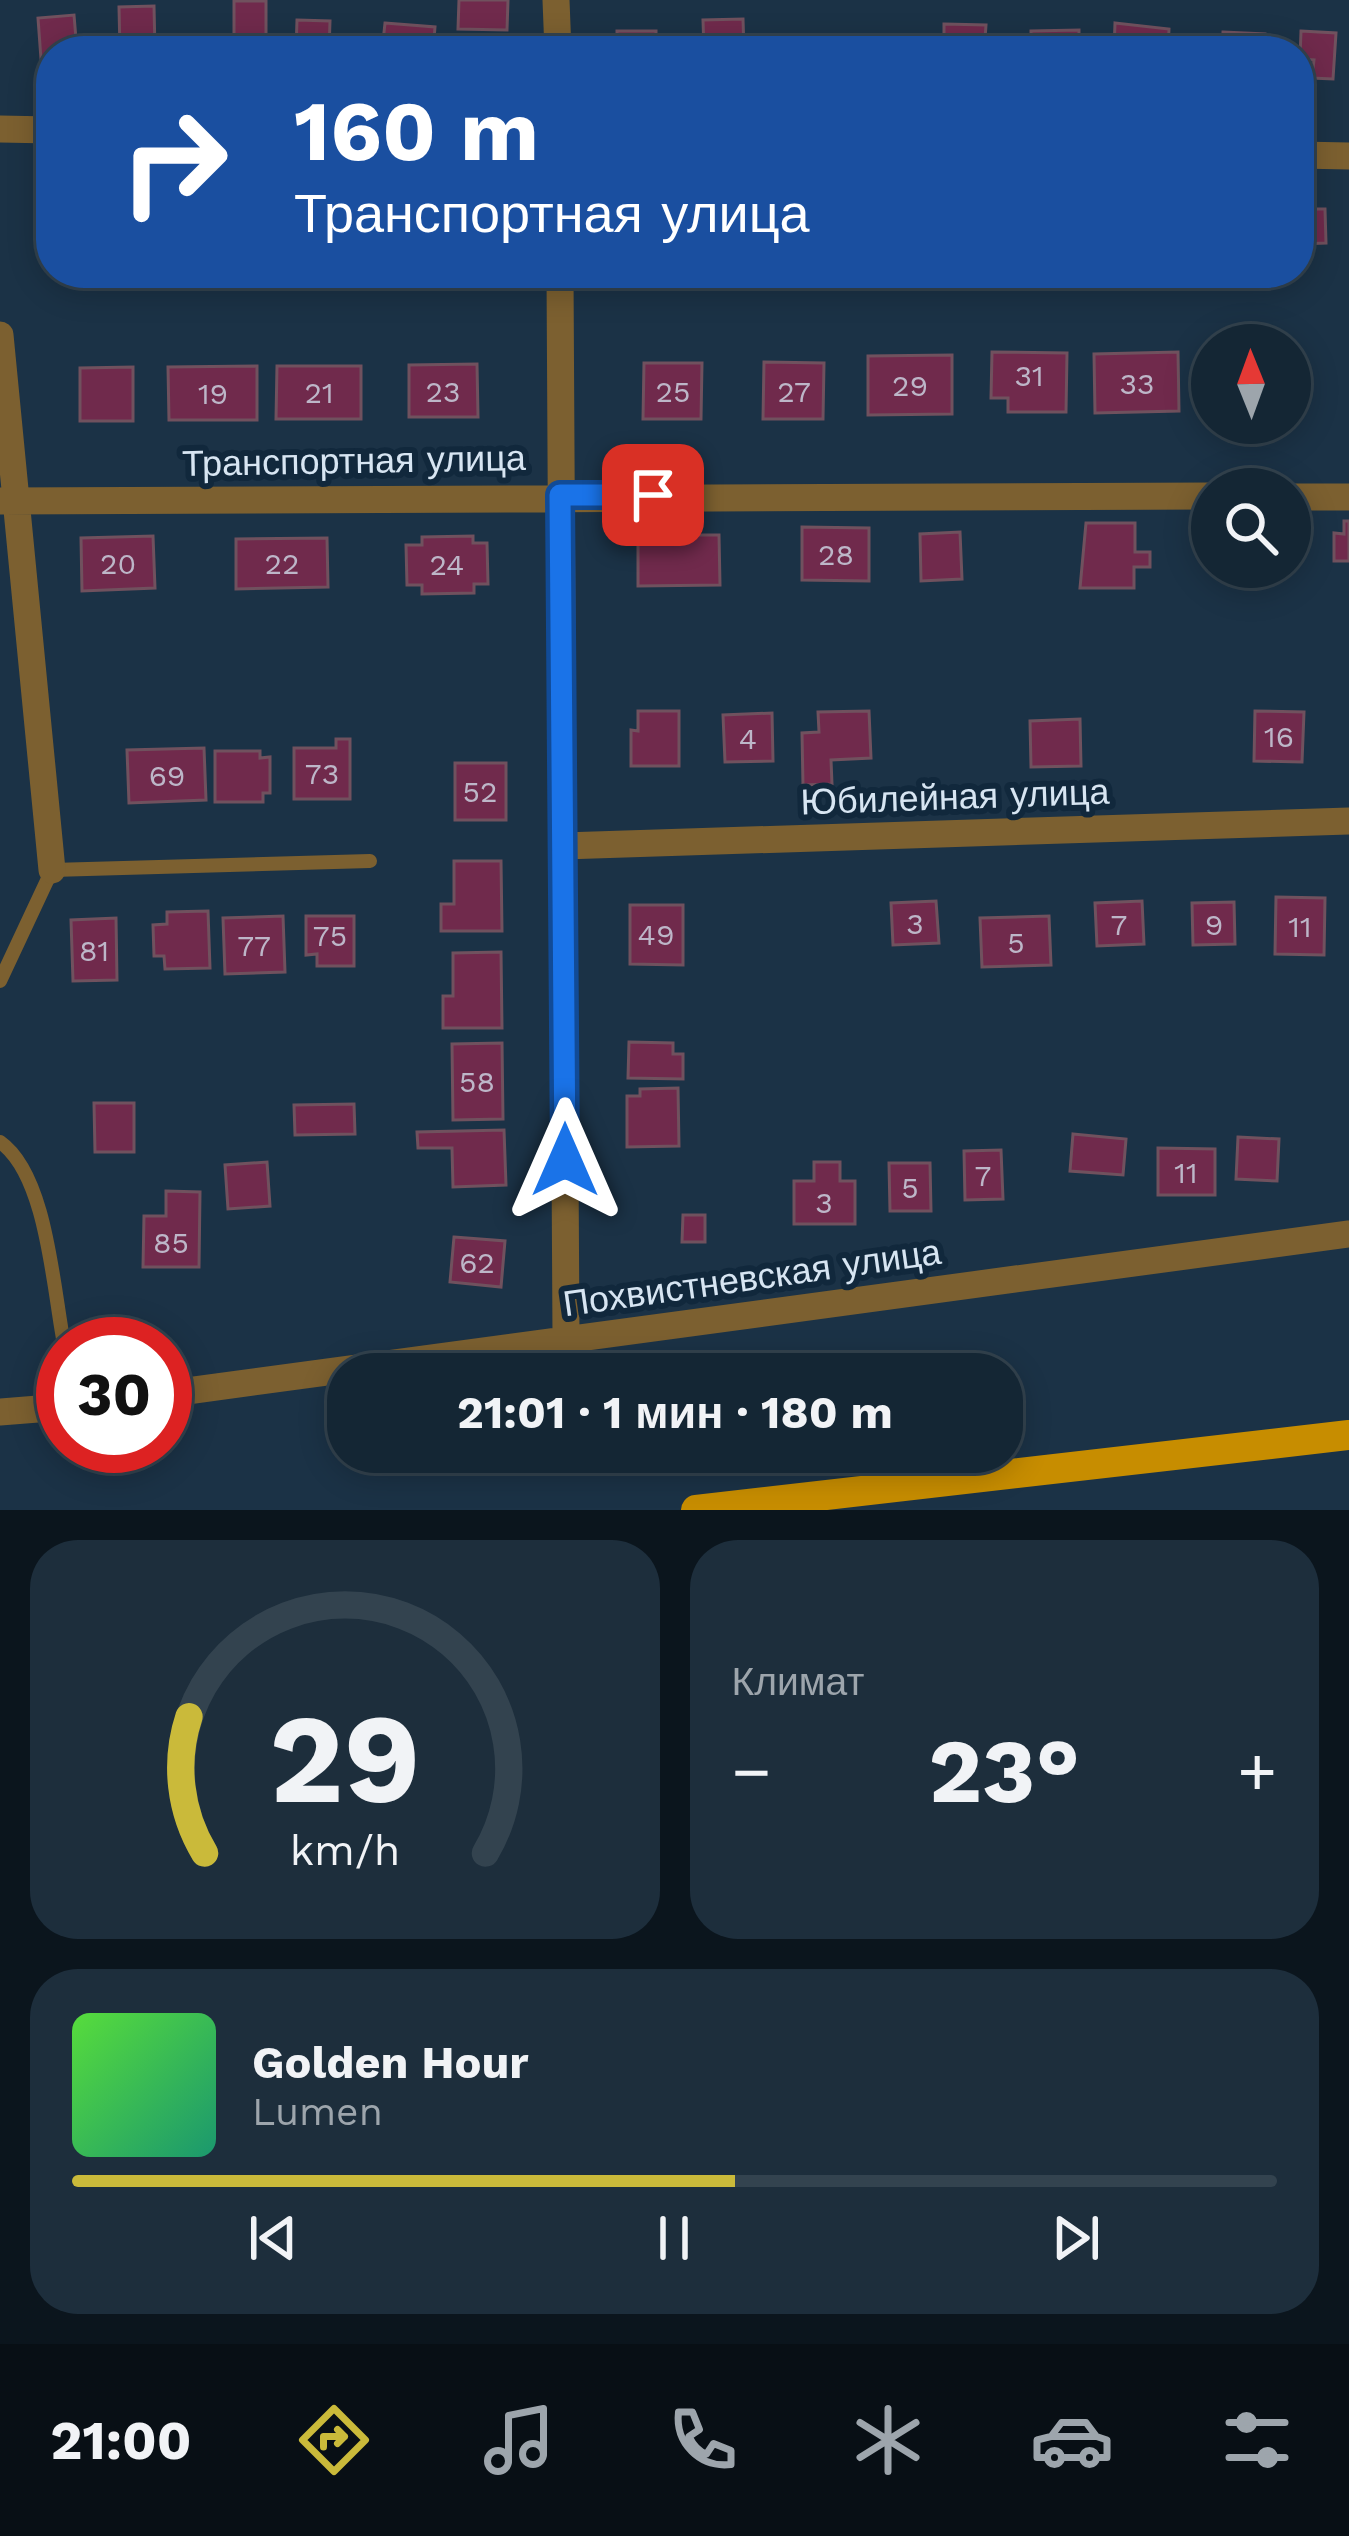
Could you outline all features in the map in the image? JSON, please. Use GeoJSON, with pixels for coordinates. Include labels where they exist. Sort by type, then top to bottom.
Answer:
{"type":"FeatureCollection","features":[{"type":"Feature","properties":{"kind":"main road"},"geometry":{"type":"LineString","coordinates":[[696,1510],[1349,1435]]}},
{"type":"Feature","properties":{"kind":"street"},"geometry":{"type":"LineString","coordinates":[[556,0],[557,36]]}},
{"type":"Feature","properties":{"kind":"street"},"geometry":{"type":"LineString","coordinates":[[0,129],[36,130]]}},
{"type":"Feature","properties":{"kind":"street"},"geometry":{"type":"LineString","coordinates":[[1314,155],[1349,156]]}},
{"type":"Feature","properties":{"kind":"street"},"geometry":{"type":"LineString","coordinates":[[560,288],[566,1339]]}},
{"type":"Feature","properties":{"kind":"street"},"geometry":{"type":"LineString","coordinates":[[0,335],[8,501],[52,870]]}},
{"type":"Feature","properties":{"kind":"street","name":"Транспортная улица"},"geometry":{"type":"LineString","coordinates":[[8,501],[560,495],[1191,496]]}},
{"type":"Feature","properties":{"kind":"street"},"geometry":{"type":"LineString","coordinates":[[1311,497],[1349,497]]}},
{"type":"Feature","properties":{"kind":"street","name":"Юбилейная улица"},"geometry":{"type":"LineString","coordinates":[[563,846],[1349,821]]}},
{"type":"Feature","properties":{"kind":"street","name":"Похвистневская улица"},"geometry":{"type":"LineString","coordinates":[[192,1390],[1349,1234]]}},
{"type":"Feature","properties":{"kind":"street"},"geometry":{"type":"LineString","coordinates":[[0,1412],[36,1409]]}},
{"type":"Feature","properties":{"kind":"lane"},"geometry":{"type":"LineString","coordinates":[[0,981],[52,870],[370,861]]}},
{"type":"Feature","properties":{"kind":"lane"},"geometry":{"type":"LineString","coordinates":[[0,1142],[20,1157],[39,1209],[59,1317]]}},
{"type":"Feature","properties":{"kind":"building"},"geometry":{"type":"Polygon","coordinates":[[[459,0],[508,0],[507,30],[458,29],[459,0]]]}},
{"type":"Feature","properties":{"kind":"building"},"geometry":{"type":"Polygon","coordinates":[[[234,1],[266,1],[266,36],[234,36],[234,1]]]}},
{"type":"Feature","properties":{"kind":"building"},"geometry":{"type":"Polygon","coordinates":[[[154,6],[155,36],[120,36],[119,7],[154,6]]]}},
{"type":"Feature","properties":{"kind":"building"},"geometry":{"type":"Polygon","coordinates":[[[74,15],[76,36],[39,36],[38,18],[74,15]]]}},
{"type":"Feature","properties":{"kind":"building"},"geometry":{"type":"Polygon","coordinates":[[[743,19],[744,36],[704,36],[703,20],[743,19]]]}},
{"type":"Feature","properties":{"kind":"building"},"geometry":{"type":"Polygon","coordinates":[[[297,20],[330,21],[330,36],[296,36],[297,20]]]}},
{"type":"Feature","properties":{"kind":"building"},"geometry":{"type":"Polygon","coordinates":[[[385,23],[435,27],[434,36],[384,36],[385,23]]]}},
{"type":"Feature","properties":{"kind":"building"},"geometry":{"type":"Polygon","coordinates":[[[1115,23],[1169,29],[1169,36],[1115,36],[1115,23]]]}},
{"type":"Feature","properties":{"kind":"building"},"geometry":{"type":"Polygon","coordinates":[[[944,24],[986,25],[985,36],[944,36],[944,24]]]}},
{"type":"Feature","properties":{"kind":"building"},"geometry":{"type":"Polygon","coordinates":[[[1079,30],[1079,36],[1031,36],[1031,31],[1079,30]]]}},
{"type":"Feature","properties":{"kind":"building"},"geometry":{"type":"Polygon","coordinates":[[[617,31],[656,31],[656,36],[617,36],[617,31]]]}},
{"type":"Feature","properties":{"kind":"building"},"geometry":{"type":"Polygon","coordinates":[[[1301,31],[1336,33],[1333,79],[1314,78],[1314,36],[1301,36],[1301,31]]]}},
{"type":"Feature","properties":{"kind":"building"},"geometry":{"type":"Polygon","coordinates":[[[1223,32],[1265,34],[1265,36],[1223,36],[1223,32]]]}},
{"type":"Feature","properties":{"kind":"building"},"geometry":{"type":"Polygon","coordinates":[[[1314,209],[1325,209],[1326,243],[1314,243],[1314,209]]]}},
{"type":"Feature","properties":{"kind":"building"},"geometry":{"type":"Polygon","coordinates":[[[992,352],[1067,353],[1066,412],[1008,412],[1008,398],[991,398],[992,352]]]}},
{"type":"Feature","properties":{"kind":"building"},"geometry":{"type":"Polygon","coordinates":[[[1178,352],[1179,411],[1095,413],[1094,354],[1178,352]]]}},
{"type":"Feature","properties":{"kind":"building"},"geometry":{"type":"Polygon","coordinates":[[[952,355],[952,414],[868,415],[868,356],[952,355]]]}},
{"type":"Feature","properties":{"kind":"building"},"geometry":{"type":"Polygon","coordinates":[[[764,362],[824,363],[823,419],[763,419],[764,362]]]}},
{"type":"Feature","properties":{"kind":"building"},"geometry":{"type":"Polygon","coordinates":[[[644,363],[702,363],[701,419],[643,419],[644,363]]]}},
{"type":"Feature","properties":{"kind":"building"},"geometry":{"type":"Polygon","coordinates":[[[477,364],[478,417],[409,417],[409,365],[477,364]]]}},
{"type":"Feature","properties":{"kind":"building"},"geometry":{"type":"Polygon","coordinates":[[[257,366],[257,420],[169,420],[168,367],[257,366]]]}},
{"type":"Feature","properties":{"kind":"building"},"geometry":{"type":"Polygon","coordinates":[[[277,366],[361,366],[361,419],[276,419],[277,366]]]}},
{"type":"Feature","properties":{"kind":"building"},"geometry":{"type":"Polygon","coordinates":[[[133,367],[133,421],[80,421],[80,368],[133,367]]]}},
{"type":"Feature","properties":{"kind":"building"},"geometry":{"type":"Polygon","coordinates":[[[1344,521],[1349,521],[1349,561],[1334,561],[1334,533],[1344,534],[1344,521]]]}},
{"type":"Feature","properties":{"kind":"building"},"geometry":{"type":"Polygon","coordinates":[[[1086,523],[1135,523],[1135,552],[1150,552],[1150,567],[1134,567],[1134,588],[1080,588],[1086,523]]]}},
{"type":"Feature","properties":{"kind":"building"},"geometry":{"type":"Polygon","coordinates":[[[802,527],[869,528],[869,581],[802,580],[802,527]]]}},
{"type":"Feature","properties":{"kind":"building"},"geometry":{"type":"Polygon","coordinates":[[[960,532],[962,579],[921,581],[920,534],[960,532]]]}},
{"type":"Feature","properties":{"kind":"building"},"geometry":{"type":"Polygon","coordinates":[[[651,535],[719,535],[720,585],[638,586],[638,540],[651,540],[651,535]]]}},
{"type":"Feature","properties":{"kind":"building"},"geometry":{"type":"Polygon","coordinates":[[[153,536],[155,588],[82,591],[81,538],[153,536]]]}},
{"type":"Feature","properties":{"kind":"building"},"geometry":{"type":"Polygon","coordinates":[[[473,536],[473,543],[487,543],[488,584],[474,584],[474,593],[422,594],[422,585],[407,585],[406,545],[422,545],[422,537],[473,536]]]}},
{"type":"Feature","properties":{"kind":"building"},"geometry":{"type":"Polygon","coordinates":[[[327,538],[328,587],[236,589],[236,539],[327,538]]]}},
{"type":"Feature","properties":{"kind":"building"},"geometry":{"type":"Polygon","coordinates":[[[638,711],[679,711],[679,766],[631,766],[631,730],[638,731],[638,711]]]}},
{"type":"Feature","properties":{"kind":"building"},"geometry":{"type":"Polygon","coordinates":[[[869,711],[871,758],[831,760],[832,784],[803,785],[802,733],[819,732],[818,712],[869,711]]]}},
{"type":"Feature","properties":{"kind":"building"},"geometry":{"type":"Polygon","coordinates":[[[1255,711],[1304,712],[1302,762],[1254,761],[1255,711]]]}},
{"type":"Feature","properties":{"kind":"building"},"geometry":{"type":"Polygon","coordinates":[[[772,713],[773,761],[725,762],[723,715],[772,713]]]}},
{"type":"Feature","properties":{"kind":"building"},"geometry":{"type":"Polygon","coordinates":[[[1080,719],[1081,766],[1031,767],[1030,721],[1080,719]]]}},
{"type":"Feature","properties":{"kind":"building"},"geometry":{"type":"Polygon","coordinates":[[[336,739],[350,739],[350,799],[294,799],[294,748],[336,748],[336,739]]]}},
{"type":"Feature","properties":{"kind":"building"},"geometry":{"type":"Polygon","coordinates":[[[204,748],[206,800],[129,803],[127,750],[204,748]]]}},
{"type":"Feature","properties":{"kind":"building"},"geometry":{"type":"Polygon","coordinates":[[[215,751],[260,751],[260,758],[270,757],[270,793],[263,793],[263,802],[215,802],[215,751]]]}},
{"type":"Feature","properties":{"kind":"building"},"geometry":{"type":"Polygon","coordinates":[[[455,763],[506,763],[506,820],[455,820],[455,763]]]}},
{"type":"Feature","properties":{"kind":"building"},"geometry":{"type":"Polygon","coordinates":[[[454,861],[501,861],[502,931],[441,931],[441,904],[454,904],[454,861]]]}},
{"type":"Feature","properties":{"kind":"building"},"geometry":{"type":"Polygon","coordinates":[[[1276,897],[1325,898],[1324,955],[1275,954],[1276,897]]]}},
{"type":"Feature","properties":{"kind":"building"},"geometry":{"type":"Polygon","coordinates":[[[936,901],[939,943],[893,945],[891,903],[936,901]]]}},
{"type":"Feature","properties":{"kind":"building"},"geometry":{"type":"Polygon","coordinates":[[[1142,901],[1144,944],[1097,946],[1095,903],[1142,901]]]}},
{"type":"Feature","properties":{"kind":"building"},"geometry":{"type":"Polygon","coordinates":[[[1234,902],[1235,944],[1193,945],[1192,903],[1234,902]]]}},
{"type":"Feature","properties":{"kind":"building"},"geometry":{"type":"Polygon","coordinates":[[[630,905],[683,905],[683,965],[630,964],[630,905]]]}},
{"type":"Feature","properties":{"kind":"building"},"geometry":{"type":"Polygon","coordinates":[[[208,911],[210,968],[165,969],[164,956],[154,956],[153,925],[167,924],[167,912],[208,911]]]}},
{"type":"Feature","properties":{"kind":"building"},"geometry":{"type":"Polygon","coordinates":[[[283,916],[285,972],[225,974],[223,918],[283,916]]]}},
{"type":"Feature","properties":{"kind":"building"},"geometry":{"type":"Polygon","coordinates":[[[306,916],[354,916],[354,966],[317,966],[317,954],[306,955],[306,916]]]}},
{"type":"Feature","properties":{"kind":"building"},"geometry":{"type":"Polygon","coordinates":[[[1049,916],[1051,965],[982,967],[980,918],[1049,916]]]}},
{"type":"Feature","properties":{"kind":"building"},"geometry":{"type":"Polygon","coordinates":[[[116,918],[117,980],[73,981],[71,920],[116,918]]]}},
{"type":"Feature","properties":{"kind":"building"},"geometry":{"type":"Polygon","coordinates":[[[501,952],[502,1028],[443,1028],[443,996],[453,996],[453,953],[501,952]]]}},
{"type":"Feature","properties":{"kind":"building"},"geometry":{"type":"Polygon","coordinates":[[[629,1042],[673,1043],[673,1054],[683,1054],[683,1079],[628,1078],[629,1042]]]}},
{"type":"Feature","properties":{"kind":"building"},"geometry":{"type":"Polygon","coordinates":[[[502,1043],[503,1119],[453,1120],[452,1044],[502,1043]]]}},
{"type":"Feature","properties":{"kind":"building"},"geometry":{"type":"Polygon","coordinates":[[[678,1088],[679,1146],[627,1147],[627,1096],[640,1096],[640,1089],[678,1088]]]}},
{"type":"Feature","properties":{"kind":"building"},"geometry":{"type":"Polygon","coordinates":[[[94,1103],[134,1103],[134,1152],[95,1152],[94,1103]]]}},
{"type":"Feature","properties":{"kind":"building"},"geometry":{"type":"Polygon","coordinates":[[[354,1104],[355,1134],[295,1135],[294,1105],[354,1104]]]}},
{"type":"Feature","properties":{"kind":"building"},"geometry":{"type":"Polygon","coordinates":[[[504,1130],[506,1185],[453,1187],[452,1148],[418,1148],[417,1132],[504,1130]]]}},
{"type":"Feature","properties":{"kind":"building"},"geometry":{"type":"Polygon","coordinates":[[[1073,1134],[1126,1139],[1123,1175],[1070,1171],[1073,1134]]]}},
{"type":"Feature","properties":{"kind":"building"},"geometry":{"type":"Polygon","coordinates":[[[1238,1137],[1279,1139],[1277,1181],[1236,1179],[1238,1137]]]}},
{"type":"Feature","properties":{"kind":"building"},"geometry":{"type":"Polygon","coordinates":[[[1158,1148],[1215,1149],[1215,1195],[1158,1195],[1158,1148]]]}},
{"type":"Feature","properties":{"kind":"building"},"geometry":{"type":"Polygon","coordinates":[[[1001,1150],[1003,1199],[965,1200],[964,1151],[1001,1150]]]}},
{"type":"Feature","properties":{"kind":"building"},"geometry":{"type":"Polygon","coordinates":[[[267,1162],[270,1206],[228,1209],[225,1165],[267,1162]]]}},
{"type":"Feature","properties":{"kind":"building"},"geometry":{"type":"Polygon","coordinates":[[[814,1162],[840,1162],[840,1181],[855,1181],[855,1224],[794,1224],[794,1181],[814,1181],[814,1162]]]}},
{"type":"Feature","properties":{"kind":"building"},"geometry":{"type":"Polygon","coordinates":[[[889,1163],[930,1163],[931,1211],[890,1211],[889,1163]]]}},
{"type":"Feature","properties":{"kind":"building"},"geometry":{"type":"Polygon","coordinates":[[[166,1191],[200,1192],[199,1267],[143,1267],[144,1216],[166,1216],[166,1191]]]}},
{"type":"Feature","properties":{"kind":"building"},"geometry":{"type":"Polygon","coordinates":[[[683,1215],[705,1215],[705,1242],[682,1242],[683,1215]]]}},
{"type":"Feature","properties":{"kind":"building"},"geometry":{"type":"Polygon","coordinates":[[[454,1237],[505,1241],[501,1287],[450,1282],[454,1237]]]}},
{"type":"Feature","properties":{"kind":"route"},"geometry":{"type":"LineString","coordinates":[[565,1160],[560,495],[653,495]]}}]}
